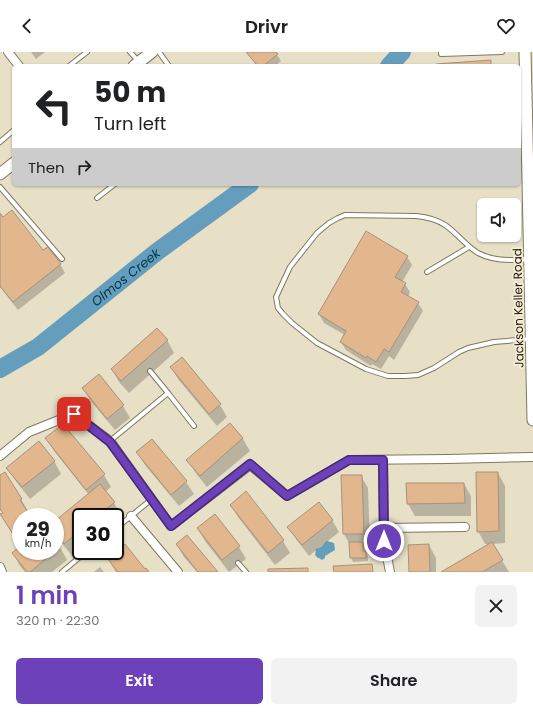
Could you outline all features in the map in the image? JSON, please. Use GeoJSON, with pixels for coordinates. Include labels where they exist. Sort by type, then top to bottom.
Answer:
{"type":"FeatureCollection","features":[{"type":"Feature","properties":{"kind":"main road"},"geometry":{"type":"LineString","coordinates":[[137,64],[152,52]]}},
{"type":"Feature","properties":{"kind":"main road","name":"Jackson Keller Road"},"geometry":{"type":"LineString","coordinates":[[525,52],[522,93],[527,124],[532,302],[531,339],[533,420]]}},
{"type":"Feature","properties":{"kind":"main road"},"geometry":{"type":"LineString","coordinates":[[0,174],[12,165]]}},
{"type":"Feature","properties":{"kind":"street"},"geometry":{"type":"LineString","coordinates":[[8,52],[17,64]]}},
{"type":"Feature","properties":{"kind":"street"},"geometry":{"type":"LineString","coordinates":[[0,456],[29,432],[74,414],[110,442],[171,526],[250,464],[287,496],[349,460],[533,457]]}},
{"type":"Feature","properties":{"kind":"street"},"geometry":{"type":"LineString","coordinates":[[383,460],[384,541],[390,572]]}},
{"type":"Feature","properties":{"kind":"street"},"geometry":{"type":"LineString","coordinates":[[131,516],[178,572]]}},
{"type":"Feature","properties":{"kind":"street"},"geometry":{"type":"LineString","coordinates":[[384,528],[465,526]]}},
{"type":"Feature","properties":{"kind":"street"},"geometry":{"type":"LineString","coordinates":[[0,567],[2,572]]}},
{"type":"Feature","properties":{"kind":"lane"},"geometry":{"type":"LineString","coordinates":[[72,64],[87,52]]}},
{"type":"Feature","properties":{"kind":"lane"},"geometry":{"type":"LineString","coordinates":[[130,52],[137,64]]}},
{"type":"Feature","properties":{"kind":"lane"},"geometry":{"type":"LineString","coordinates":[[159,52],[168,64]]}},
{"type":"Feature","properties":{"kind":"lane"},"geometry":{"type":"LineString","coordinates":[[441,52],[441,54],[502,52]]}},
{"type":"Feature","properties":{"kind":"lane"},"geometry":{"type":"LineString","coordinates":[[0,142],[12,132]]}},
{"type":"Feature","properties":{"kind":"lane"},"geometry":{"type":"LineString","coordinates":[[97,198],[112,186]]}},
{"type":"Feature","properties":{"kind":"lane"},"geometry":{"type":"LineString","coordinates":[[0,187],[62,259]]}},
{"type":"Feature","properties":{"kind":"lane"},"geometry":{"type":"LineString","coordinates":[[530,259],[514,260],[494,258],[479,253],[469,247],[445,225],[428,217],[345,215],[329,224],[317,234],[290,266],[276,297],[278,308],[292,323],[317,343],[366,369],[388,376],[418,375],[434,368],[468,348],[494,342],[531,339]]}},
{"type":"Feature","properties":{"kind":"lane"},"geometry":{"type":"LineString","coordinates":[[427,272],[469,247]]}},
{"type":"Feature","properties":{"kind":"lane"},"geometry":{"type":"LineString","coordinates":[[150,370],[194,426]]}},
{"type":"Feature","properties":{"kind":"lane"},"geometry":{"type":"LineString","coordinates":[[110,442],[168,393]]}},
{"type":"Feature","properties":{"kind":"lane"},"geometry":{"type":"LineString","coordinates":[[124,522],[152,499]]}},
{"type":"Feature","properties":{"kind":"lane"},"geometry":{"type":"LineString","coordinates":[[62,572],[77,560]]}},
{"type":"Feature","properties":{"kind":"lane"},"geometry":{"type":"LineString","coordinates":[[238,563],[246,572]]}},
{"type":"Feature","properties":{"kind":"water"},"geometry":{"type":"Polygon","coordinates":[[[327,541],[334,543],[335,550],[325,556],[322,560],[315,555],[316,549],[321,547],[327,541]]]}},
{"type":"Feature","properties":{"kind":"building"},"geometry":{"type":"Polygon","coordinates":[[[246,52],[276,52],[278,54],[266,64],[256,64],[246,52]]]}},
{"type":"Feature","properties":{"kind":"building"},"geometry":{"type":"Polygon","coordinates":[[[491,60],[491,64],[436,64],[491,60]]]}},
{"type":"Feature","properties":{"kind":"building"},"geometry":{"type":"Polygon","coordinates":[[[12,210],[43,250],[48,247],[61,264],[13,302],[0,286],[0,213],[3,217],[12,210]]]}},
{"type":"Feature","properties":{"kind":"building"},"geometry":{"type":"Polygon","coordinates":[[[366,231],[408,256],[395,277],[406,283],[401,292],[419,302],[389,352],[384,349],[376,362],[367,356],[366,358],[340,342],[346,331],[318,314],[366,231]]]}},
{"type":"Feature","properties":{"kind":"building"},"geometry":{"type":"Polygon","coordinates":[[[157,328],[168,340],[121,381],[111,369],[157,328]]]}},
{"type":"Feature","properties":{"kind":"building"},"geometry":{"type":"Polygon","coordinates":[[[182,357],[221,404],[209,414],[170,367],[182,357]]]}},
{"type":"Feature","properties":{"kind":"building"},"geometry":{"type":"Polygon","coordinates":[[[99,374],[124,405],[107,419],[82,388],[99,374]]]}},
{"type":"Feature","properties":{"kind":"building"},"geometry":{"type":"Polygon","coordinates":[[[230,423],[243,438],[200,476],[186,460],[230,423]]]}},
{"type":"Feature","properties":{"kind":"building"},"geometry":{"type":"Polygon","coordinates":[[[63,424],[105,474],[86,490],[45,438],[63,424]]]}},
{"type":"Feature","properties":{"kind":"building"},"geometry":{"type":"Polygon","coordinates":[[[152,439],[187,481],[171,495],[136,452],[152,439]]]}},
{"type":"Feature","properties":{"kind":"building"},"geometry":{"type":"Polygon","coordinates":[[[39,441],[55,461],[22,487],[6,468],[39,441]]]}},
{"type":"Feature","properties":{"kind":"building"},"geometry":{"type":"Polygon","coordinates":[[[5,472],[22,499],[20,500],[25,508],[12,508],[12,532],[0,514],[3,513],[0,509],[0,475],[5,472]]]}},
{"type":"Feature","properties":{"kind":"building"},"geometry":{"type":"Polygon","coordinates":[[[476,472],[498,472],[499,531],[477,532],[476,472]]]}},
{"type":"Feature","properties":{"kind":"building"},"geometry":{"type":"Polygon","coordinates":[[[341,475],[362,475],[364,534],[343,534],[341,475]]]}},
{"type":"Feature","properties":{"kind":"building"},"geometry":{"type":"Polygon","coordinates":[[[406,483],[464,483],[465,503],[407,504],[406,483]]]}},
{"type":"Feature","properties":{"kind":"building"},"geometry":{"type":"Polygon","coordinates":[[[100,484],[115,502],[107,508],[72,508],[72,537],[64,544],[64,514],[100,484]]]}},
{"type":"Feature","properties":{"kind":"building"},"geometry":{"type":"Polygon","coordinates":[[[246,491],[284,540],[268,553],[230,505],[246,491]]]}},
{"type":"Feature","properties":{"kind":"building"},"geometry":{"type":"Polygon","coordinates":[[[319,502],[333,520],[302,545],[287,527],[319,502]]]}},
{"type":"Feature","properties":{"kind":"building"},"geometry":{"type":"Polygon","coordinates":[[[215,514],[240,546],[222,560],[197,528],[215,514]]]}},
{"type":"Feature","properties":{"kind":"building"},"geometry":{"type":"Polygon","coordinates":[[[187,535],[218,572],[198,572],[176,544],[187,535]]]}},
{"type":"Feature","properties":{"kind":"building"},"geometry":{"type":"Polygon","coordinates":[[[349,542],[363,542],[363,551],[366,551],[366,558],[350,558],[349,542]]]}},
{"type":"Feature","properties":{"kind":"building"},"geometry":{"type":"Polygon","coordinates":[[[492,542],[503,560],[482,572],[441,572],[492,542]]]}},
{"type":"Feature","properties":{"kind":"building"},"geometry":{"type":"Polygon","coordinates":[[[125,544],[149,572],[118,572],[109,560],[124,560],[125,544]]]}},
{"type":"Feature","properties":{"kind":"building"},"geometry":{"type":"Polygon","coordinates":[[[429,544],[430,572],[409,572],[408,545],[429,544]]]}},
{"type":"Feature","properties":{"kind":"building"},"geometry":{"type":"Polygon","coordinates":[[[18,560],[44,560],[30,572],[27,572],[18,560]]]}},
{"type":"Feature","properties":{"kind":"building"},"geometry":{"type":"Polygon","coordinates":[[[372,564],[373,572],[334,572],[333,566],[372,564]]]}},
{"type":"Feature","properties":{"kind":"building"},"geometry":{"type":"Polygon","coordinates":[[[308,568],[308,572],[268,572],[268,569],[308,568]]]}},
{"type":"Feature","properties":{"kind":"waterway"},"geometry":{"type":"LineString","coordinates":[[391,64],[402,52]]}},
{"type":"Feature","properties":{"kind":"waterway","name":"Olmos Creek"},"geometry":{"type":"LineString","coordinates":[[521,152],[533,151]]}},
{"type":"Feature","properties":{"kind":"waterway","name":"Olmos Creek"},"geometry":{"type":"LineString","coordinates":[[0,369],[38,347],[158,251],[247,186]]}},
{"type":"Feature","properties":{"kind":"route"},"geometry":{"type":"LineString","coordinates":[[74,414],[110,442],[171,526],[250,464],[287,496],[349,460],[383,460],[384,541]]}}]}
